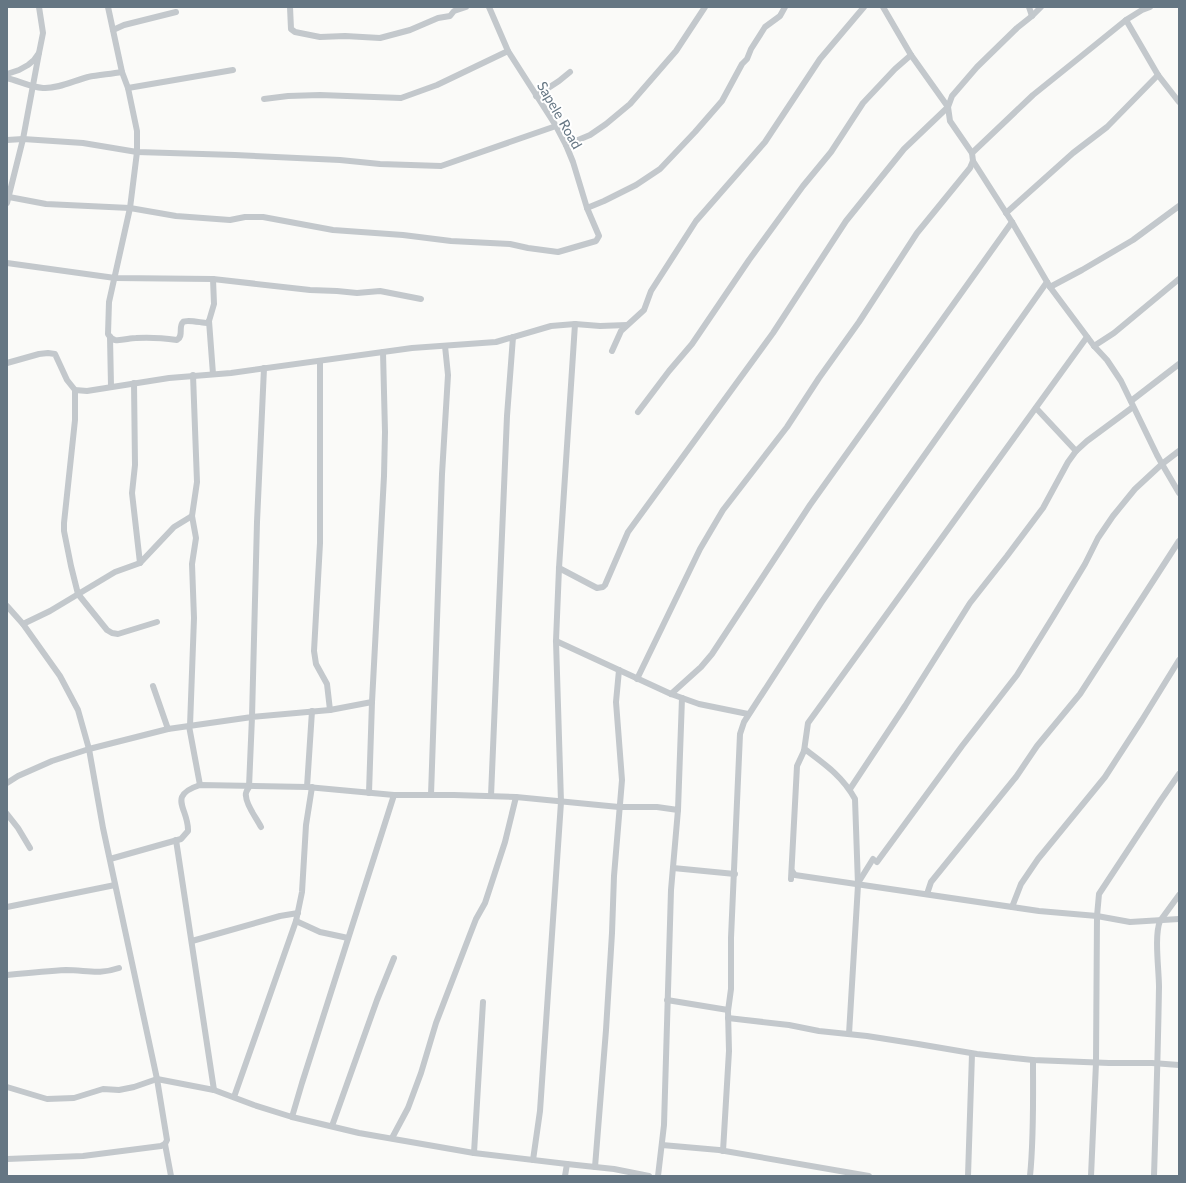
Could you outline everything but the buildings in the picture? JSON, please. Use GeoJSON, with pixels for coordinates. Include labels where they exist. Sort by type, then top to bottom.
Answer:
{"type":"FeatureCollection","features":[{"type":"Feature","properties":{"kind":"street"},"geometry":{"type":"LineString","coordinates":[[39,7],[43,33],[23,139],[8,200],[46,204],[130,208]]}},
{"type":"Feature","properties":{"kind":"street"},"geometry":{"type":"LineString","coordinates":[[108,7],[137,131],[137,152],[130,208],[109,302],[108,334],[110,338],[111,386]]}},
{"type":"Feature","properties":{"kind":"street"},"geometry":{"type":"LineString","coordinates":[[290,7],[291,30],[295,32],[320,37],[345,36],[380,38],[410,30],[438,18],[450,16],[454,12],[466,7]]}},
{"type":"Feature","properties":{"kind":"street","name":"Sapele Road"},"geometry":{"type":"LineString","coordinates":[[130,208],[176,216],[230,220],[245,217],[263,217],[333,230],[403,235],[465,242],[510,244],[558,252],[598,240],[599,236],[587,208],[566,144],[508,51],[489,7]]}},
{"type":"Feature","properties":{"kind":"street"},"geometry":{"type":"LineString","coordinates":[[566,144],[590,135],[630,104],[676,52],[704,7]]}},
{"type":"Feature","properties":{"kind":"street"},"geometry":{"type":"LineString","coordinates":[[587,208],[636,185],[660,169],[722,101],[742,64],[747,59],[750,49],[765,27],[780,16],[785,7]]}},
{"type":"Feature","properties":{"kind":"street"},"geometry":{"type":"LineString","coordinates":[[612,351],[621,331],[644,310],[651,290],[696,221],[765,142],[820,59],[864,7]]}},
{"type":"Feature","properties":{"kind":"street"},"geometry":{"type":"LineString","coordinates":[[883,7],[911,55],[948,107],[950,121],[972,153],[973,161],[1012,222],[1049,285],[1094,346],[1107,360],[1121,381],[1162,464],[1179,493]]}},
{"type":"Feature","properties":{"kind":"street"},"geometry":{"type":"LineString","coordinates":[[1029,7],[1032,16]]}},
{"type":"Feature","properties":{"kind":"street"},"geometry":{"type":"LineString","coordinates":[[1032,16],[1033,7]]}},
{"type":"Feature","properties":{"kind":"street"},"geometry":{"type":"LineString","coordinates":[[559,568],[597,588],[605,585],[628,532],[773,333],[846,221],[904,149],[948,107],[952,96],[977,68],[1017,28],[1041,7]]}},
{"type":"Feature","properties":{"kind":"street"},"geometry":{"type":"LineString","coordinates":[[972,153],[1033,96],[1126,20],[1150,7]]}},
{"type":"Feature","properties":{"kind":"street"},"geometry":{"type":"LineString","coordinates":[[113,30],[124,25],[176,12]]}},
{"type":"Feature","properties":{"kind":"street"},"geometry":{"type":"LineString","coordinates":[[1126,20],[1158,75],[1179,102]]}},
{"type":"Feature","properties":{"kind":"street"},"geometry":{"type":"LineString","coordinates":[[264,99],[288,96],[320,95],[401,98],[437,85],[508,51]]}},
{"type":"Feature","properties":{"kind":"street"},"geometry":{"type":"LineString","coordinates":[[7,74],[28,65],[39,53]]}},
{"type":"Feature","properties":{"kind":"street"},"geometry":{"type":"LineString","coordinates":[[638,412],[669,371],[692,344],[749,260],[803,186],[831,152],[863,102],[911,55]]}},
{"type":"Feature","properties":{"kind":"street"},"geometry":{"type":"LineString","coordinates":[[128,88],[233,70]]}},
{"type":"Feature","properties":{"kind":"street"},"geometry":{"type":"LineString","coordinates":[[7,78],[33,87],[44,88],[122,72]]}},
{"type":"Feature","properties":{"kind":"street"},"geometry":{"type":"LineString","coordinates":[[536,96],[560,81],[570,72]]}},
{"type":"Feature","properties":{"kind":"street"},"geometry":{"type":"LineString","coordinates":[[1006,213],[1073,153],[1107,127],[1158,75]]}},
{"type":"Feature","properties":{"kind":"street"},"geometry":{"type":"LineString","coordinates":[[7,140],[23,139],[83,143],[137,152],[235,155],[340,160],[380,164],[440,166],[556,126]]}},
{"type":"Feature","properties":{"kind":"street"},"geometry":{"type":"LineString","coordinates":[[637,679],[700,549],[723,510],[787,427],[819,378],[859,322],[917,233],[970,168],[973,161]]}},
{"type":"Feature","properties":{"kind":"street"},"geometry":{"type":"LineString","coordinates":[[723,1151],[729,1051],[728,1011],[731,989],[731,938],[740,734],[744,722],[822,603],[885,511],[1049,285],[1082,270],[1133,240],[1179,206]]}},
{"type":"Feature","properties":{"kind":"street"},"geometry":{"type":"LineString","coordinates":[[671,694],[702,667],[712,654],[810,505],[1012,222]]}},
{"type":"Feature","properties":{"kind":"street"},"geometry":{"type":"LineString","coordinates":[[7,263],[115,278],[213,279],[310,290],[357,293],[380,291],[421,300]]}},
{"type":"Feature","properties":{"kind":"street"},"geometry":{"type":"LineString","coordinates":[[213,279],[214,304],[209,321],[213,374]]}},
{"type":"Feature","properties":{"kind":"street"},"geometry":{"type":"LineString","coordinates":[[1094,346],[1114,333],[1179,279]]}},
{"type":"Feature","properties":{"kind":"street"},"geometry":{"type":"LineString","coordinates":[[110,338],[117,340],[160,337],[177,340],[180,337],[182,324],[184,322],[206,323],[209,321]]}},
{"type":"Feature","properties":{"kind":"street"},"geometry":{"type":"LineString","coordinates":[[7,363],[39,354],[55,354],[67,380],[76,390],[87,391],[111,386],[194,375],[231,373],[412,348],[496,342],[551,326],[575,324],[600,326],[627,325]]}},
{"type":"Feature","properties":{"kind":"street"},"geometry":{"type":"LineString","coordinates":[[533,1160],[540,1111],[561,802],[556,641],[559,568],[575,324]]}},
{"type":"Feature","properties":{"kind":"street"},"geometry":{"type":"LineString","coordinates":[[491,796],[507,416],[513,337]]}},
{"type":"Feature","properties":{"kind":"street"},"geometry":{"type":"LineString","coordinates":[[791,879],[797,766],[804,751],[808,723],[1088,337]]}},
{"type":"Feature","properties":{"kind":"street"},"geometry":{"type":"LineString","coordinates":[[431,795],[442,474],[448,375],[445,346]]}},
{"type":"Feature","properties":{"kind":"street"},"geometry":{"type":"LineString","coordinates":[[369,793],[372,702],[384,476],[385,432],[383,352]]}},
{"type":"Feature","properties":{"kind":"street"},"geometry":{"type":"LineString","coordinates":[[320,361],[320,543],[314,651],[316,664],[327,684],[330,710]]}},
{"type":"Feature","properties":{"kind":"street"},"geometry":{"type":"LineString","coordinates":[[850,789],[905,706],[970,603],[1043,508],[1076,450],[1179,364]]}},
{"type":"Feature","properties":{"kind":"street"},"geometry":{"type":"LineString","coordinates":[[261,827],[246,801],[245,795],[249,787],[257,522],[264,368]]}},
{"type":"Feature","properties":{"kind":"street"},"geometry":{"type":"LineString","coordinates":[[194,375],[197,482],[192,516],[196,538],[192,564],[194,618],[189,726],[200,786]]}},
{"type":"Feature","properties":{"kind":"street"},"geometry":{"type":"LineString","coordinates":[[134,383],[135,465],[132,492],[140,563]]}},
{"type":"Feature","properties":{"kind":"street"},"geometry":{"type":"LineString","coordinates":[[76,390],[75,420],[64,523],[78,594],[107,630],[112,633],[118,634],[157,622]]}},
{"type":"Feature","properties":{"kind":"street"},"geometry":{"type":"LineString","coordinates":[[1036,408],[1076,450]]}},
{"type":"Feature","properties":{"kind":"street"},"geometry":{"type":"LineString","coordinates":[[858,885],[875,860],[1024,665],[1073,584],[1098,538],[1113,516],[1135,489],[1162,464],[1179,451]]}},
{"type":"Feature","properties":{"kind":"street"},"geometry":{"type":"LineString","coordinates":[[23,624],[50,611],[115,572],[140,563],[174,527],[192,516]]}},
{"type":"Feature","properties":{"kind":"street"},"geometry":{"type":"LineString","coordinates":[[927,894],[931,882],[935,876],[1016,777],[1038,746],[1080,694],[1179,542]]}},
{"type":"Feature","properties":{"kind":"street"},"geometry":{"type":"LineString","coordinates":[[7,606],[23,624],[60,676],[78,710],[89,750],[103,828],[157,1079],[167,1140],[165,1144],[171,1176]]}},
{"type":"Feature","properties":{"kind":"street"},"geometry":{"type":"LineString","coordinates":[[556,641],[671,694],[699,704],[748,714]]}},
{"type":"Feature","properties":{"kind":"street"},"geometry":{"type":"LineString","coordinates":[[1012,907],[1021,884],[1038,859],[1105,777],[1179,660]]}},
{"type":"Feature","properties":{"kind":"street"},"geometry":{"type":"LineString","coordinates":[[595,1167],[607,1015],[614,876],[622,780],[616,702],[619,670]]}},
{"type":"Feature","properties":{"kind":"street"},"geometry":{"type":"LineString","coordinates":[[153,686],[168,729]]}},
{"type":"Feature","properties":{"kind":"street"},"geometry":{"type":"LineString","coordinates":[[658,1176],[664,1125],[671,890],[678,810],[682,698]]}},
{"type":"Feature","properties":{"kind":"street"},"geometry":{"type":"LineString","coordinates":[[7,783],[18,776],[52,761],[168,729],[252,717],[330,710],[372,702]]}},
{"type":"Feature","properties":{"kind":"street"},"geometry":{"type":"LineString","coordinates":[[234,1097],[298,913],[302,892],[312,711]]}},
{"type":"Feature","properties":{"kind":"street"},"geometry":{"type":"LineString","coordinates":[[804,751],[806,750],[833,770],[850,789],[855,799],[858,885],[848,1034]]}},
{"type":"Feature","properties":{"kind":"street"},"geometry":{"type":"LineString","coordinates":[[1091,1176],[1096,1063],[1097,916],[1099,894],[1179,774]]}},
{"type":"Feature","properties":{"kind":"street"},"geometry":{"type":"LineString","coordinates":[[110,858],[181,839],[188,831],[188,823],[181,803],[182,795],[185,791],[200,786],[225,785],[249,787],[309,787],[394,795],[516,797],[619,807],[657,807],[678,810]]}},
{"type":"Feature","properties":{"kind":"street"},"geometry":{"type":"LineString","coordinates":[[292,1117],[394,795]]}},
{"type":"Feature","properties":{"kind":"street"},"geometry":{"type":"LineString","coordinates":[[392,1138],[408,1108],[421,1073],[436,1023],[476,919],[485,902],[505,842],[516,797]]}},
{"type":"Feature","properties":{"kind":"street"},"geometry":{"type":"LineString","coordinates":[[7,814],[18,828],[30,848]]}},
{"type":"Feature","properties":{"kind":"street"},"geometry":{"type":"LineString","coordinates":[[176,840],[214,1090]]}},
{"type":"Feature","properties":{"kind":"street"},"geometry":{"type":"LineString","coordinates":[[673,868],[735,874]]}},
{"type":"Feature","properties":{"kind":"street"},"geometry":{"type":"LineString","coordinates":[[792,871],[795,876],[1012,907],[1097,916],[1130,922],[1179,919]]}},
{"type":"Feature","properties":{"kind":"street"},"geometry":{"type":"LineString","coordinates":[[7,907],[115,885]]}},
{"type":"Feature","properties":{"kind":"street"},"geometry":{"type":"LineString","coordinates":[[1154,1176],[1159,986],[1157,938],[1158,925],[1179,895]]}},
{"type":"Feature","properties":{"kind":"street"},"geometry":{"type":"LineString","coordinates":[[192,941],[280,916],[298,913]]}},
{"type":"Feature","properties":{"kind":"street"},"geometry":{"type":"LineString","coordinates":[[296,921],[320,932],[348,938]]}},
{"type":"Feature","properties":{"kind":"street"},"geometry":{"type":"LineString","coordinates":[[332,1126],[377,1000],[394,958]]}},
{"type":"Feature","properties":{"kind":"street"},"geometry":{"type":"LineString","coordinates":[[7,975],[67,970],[108,972],[119,968]]}},
{"type":"Feature","properties":{"kind":"street"},"geometry":{"type":"LineString","coordinates":[[667,1000],[728,1011]]}},
{"type":"Feature","properties":{"kind":"street"},"geometry":{"type":"LineString","coordinates":[[474,1153],[483,1002]]}},
{"type":"Feature","properties":{"kind":"street"},"geometry":{"type":"LineString","coordinates":[[728,1018],[918,1044],[972,1054],[1032,1060],[1179,1066]]}},
{"type":"Feature","properties":{"kind":"street"},"geometry":{"type":"LineString","coordinates":[[968,1176],[972,1054]]}},
{"type":"Feature","properties":{"kind":"street"},"geometry":{"type":"LineString","coordinates":[[1030,1176],[1033,1150],[1034,1101],[1032,1060]]}},
{"type":"Feature","properties":{"kind":"street"},"geometry":{"type":"LineString","coordinates":[[7,1087],[47,1099],[74,1098],[103,1089],[119,1090],[134,1087],[157,1079],[214,1090],[292,1117],[359,1133],[474,1153],[614,1169],[649,1176]]}},
{"type":"Feature","properties":{"kind":"street"},"geometry":{"type":"LineString","coordinates":[[7,1159],[83,1156],[161,1146],[165,1144]]}},
{"type":"Feature","properties":{"kind":"street"},"geometry":{"type":"LineString","coordinates":[[662,1145],[723,1151],[869,1176]]}},
{"type":"Feature","properties":{"kind":"street"},"geometry":{"type":"LineString","coordinates":[[565,1176],[567,1164]]}}]}
